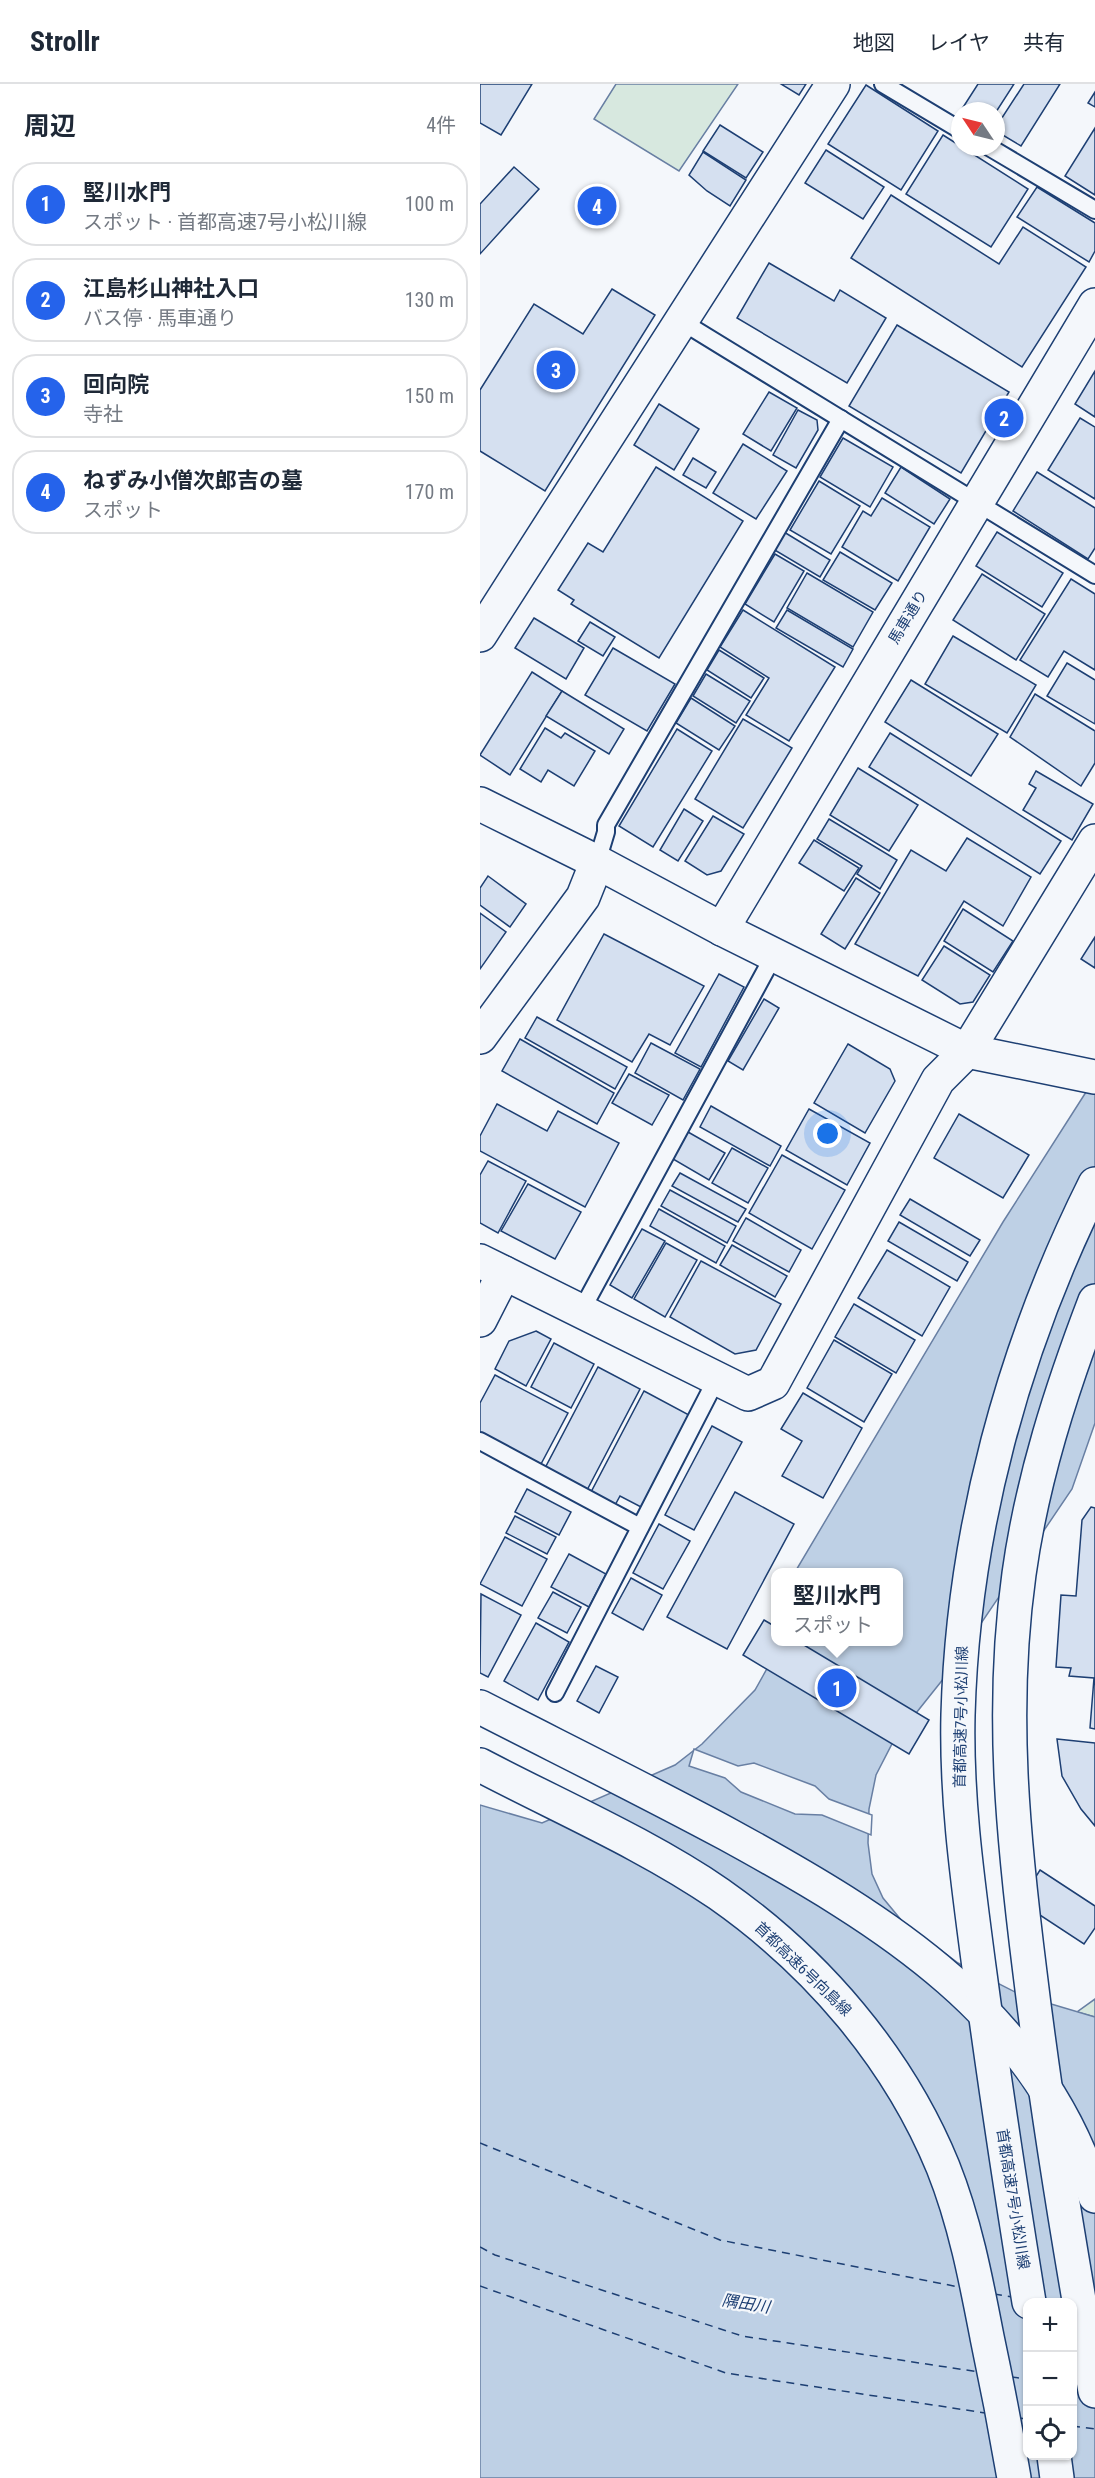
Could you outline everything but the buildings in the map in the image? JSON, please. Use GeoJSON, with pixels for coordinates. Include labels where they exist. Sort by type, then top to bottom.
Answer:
{"type":"FeatureCollection","features":[{"type":"Feature","properties":{"kind":"main road"},"geometry":{"type":"LineString","coordinates":[[480,635],[833,84]]}},
{"type":"Feature","properties":{"kind":"main road","name":"馬車通り"},"geometry":{"type":"LineString","coordinates":[[722,929],[1095,304]]}},
{"type":"Feature","properties":{"kind":"main road"},"geometry":{"type":"LineString","coordinates":[[480,804],[597,862],[722,929],[967,1051],[1091,1076]]}},
{"type":"Feature","properties":{"kind":"main road"},"geometry":{"type":"LineString","coordinates":[[480,1320],[492,1267],[748,1394],[772,1383],[938,1080],[967,1051],[1095,841]]}},
{"type":"Feature","properties":{"kind":"main road"},"geometry":{"type":"LineString","coordinates":[[480,1037],[583,897],[597,862]]}},
{"type":"Feature","properties":{"kind":"main road","name":"首都高速7号小松川線"},"geometry":{"type":"LineString","coordinates":[[1028,2298],[994,2076],[966,1863],[959,1792],[958,1715],[963,1637],[974,1561],[988,1485],[1002,1430],[1024,1350],[1052,1277],[1095,1185]]}},
{"type":"Feature","properties":{"kind":"main road"},"geometry":{"type":"LineString","coordinates":[[1095,1301],[1070,1367],[1052,1424],[1032,1504],[1019,1574],[1011,1653],[1009,1724],[1010,1799],[1042,2071],[1095,2391]]}},
{"type":"Feature","properties":{"kind":"main road"},"geometry":{"type":"LineString","coordinates":[[480,1707],[674,1806],[802,1876],[862,1912],[920,1953],[972,1998],[1000,2028],[1036,2073],[1066,2126],[1095,2196]]}},
{"type":"Feature","properties":{"kind":"main road","name":"首都高速6号向島線"},"geometry":{"type":"LineString","coordinates":[[480,1765],[655,1856],[717,1893],[782,1944],[846,2008],[873,2042],[923,2124],[943,2166],[959,2211],[972,2257],[1014,2478]]}},
{"type":"Feature","properties":{"kind":"main road"},"geometry":{"type":"LineString","coordinates":[[1055,2460],[1057,2478]]}},
{"type":"Feature","properties":{"kind":"lane"},"geometry":{"type":"LineString","coordinates":[[883,84],[951,125]]}},
{"type":"Feature","properties":{"kind":"lane"},"geometry":{"type":"LineString","coordinates":[[1004,156],[1095,210]]}},
{"type":"Feature","properties":{"kind":"lane"},"geometry":{"type":"LineString","coordinates":[[681,321],[1095,575]]}},
{"type":"Feature","properties":{"kind":"lane"},"geometry":{"type":"LineString","coordinates":[[597,862],[606,825],[841,419]]}},
{"type":"Feature","properties":{"kind":"lane"},"geometry":{"type":"LineString","coordinates":[[580,1312],[774,955]]}},
{"type":"Feature","properties":{"kind":"lane"},"geometry":{"type":"LineString","coordinates":[[555,1693],[716,1380]]}},
{"type":"Feature","properties":{"kind":"lane"},"geometry":{"type":"LineString","coordinates":[[480,1442],[640,1527]]}},
{"type":"Feature","properties":{"kind":"shaded area"},"geometry":{"type":"Polygon","coordinates":[[[616,84],[738,84],[679,171],[594,119],[616,84]]]}},
{"type":"Feature","properties":{"kind":"shaded area"},"geometry":{"type":"Polygon","coordinates":[[[1095,1999],[1095,2017],[1077,2012],[1095,1999]]]}},
{"type":"Feature","properties":{"kind":"water","name":"隅田川"},"geometry":{"type":"Polygon","coordinates":[[[1095,1078],[1095,1423],[1072,1489],[944,1678],[893,1742],[876,1775],[869,1809],[868,1843],[872,1874],[883,1898],[902,1921],[958,1963],[1021,1995],[1095,2017],[1095,2478],[480,2478],[480,1805],[542,1823],[675,1765],[702,1744],[755,1690],[780,1646],[903,1646],[903,1568],[797,1568],[1003,1222],[1095,1078]]]}},
{"type":"Feature","properties":{"kind":"pier"},"geometry":{"type":"Polygon","coordinates":[[[694,1749],[738,1766],[754,1763],[815,1786],[829,1799],[872,1815],[871,1835],[822,1815],[795,1814],[741,1792],[725,1778],[689,1766],[694,1749]]]}},
{"type":"Feature","properties":{"kind":"ferry route"},"geometry":{"type":"LineString","coordinates":[[480,2143],[720,2240],[959,2287]]}},
{"type":"Feature","properties":{"kind":"ferry route"},"geometry":{"type":"LineString","coordinates":[[480,2247],[495,2255],[742,2336],[979,2372]]}},
{"type":"Feature","properties":{"kind":"ferry route"},"geometry":{"type":"LineString","coordinates":[[480,2286],[726,2373],[985,2413]]}},
{"type":"Feature","properties":{"kind":"ferry route"},"geometry":{"type":"LineString","coordinates":[[994,2294],[1012,2297]]}},
{"type":"Feature","properties":{"kind":"ferry route"},"geometry":{"type":"LineString","coordinates":[[1011,2377],[1023,2378]]}},
{"type":"Feature","properties":{"kind":"ferry route"},"geometry":{"type":"LineString","coordinates":[[1019,2418],[1023,2418]]}},
{"type":"Feature","properties":{"kind":"ferry route"},"geometry":{"type":"LineString","coordinates":[[1077,2427],[1095,2429]]}},
{"type":"Feature","properties":{"kind":"place","name":"ねずみ小僧次郎吉の墓"},"geometry":{"type":"Point","coordinates":[597,206]}},
{"type":"Feature","properties":{"kind":"place","name":"回向院"},"geometry":{"type":"Point","coordinates":[556,370]}},
{"type":"Feature","properties":{"kind":"place","name":"江島杉山神社入口"},"geometry":{"type":"Point","coordinates":[1004,418]}},
{"type":"Feature","properties":{"kind":"place","name":"堅川水門"},"geometry":{"type":"Point","coordinates":[837,1688]}}]}
